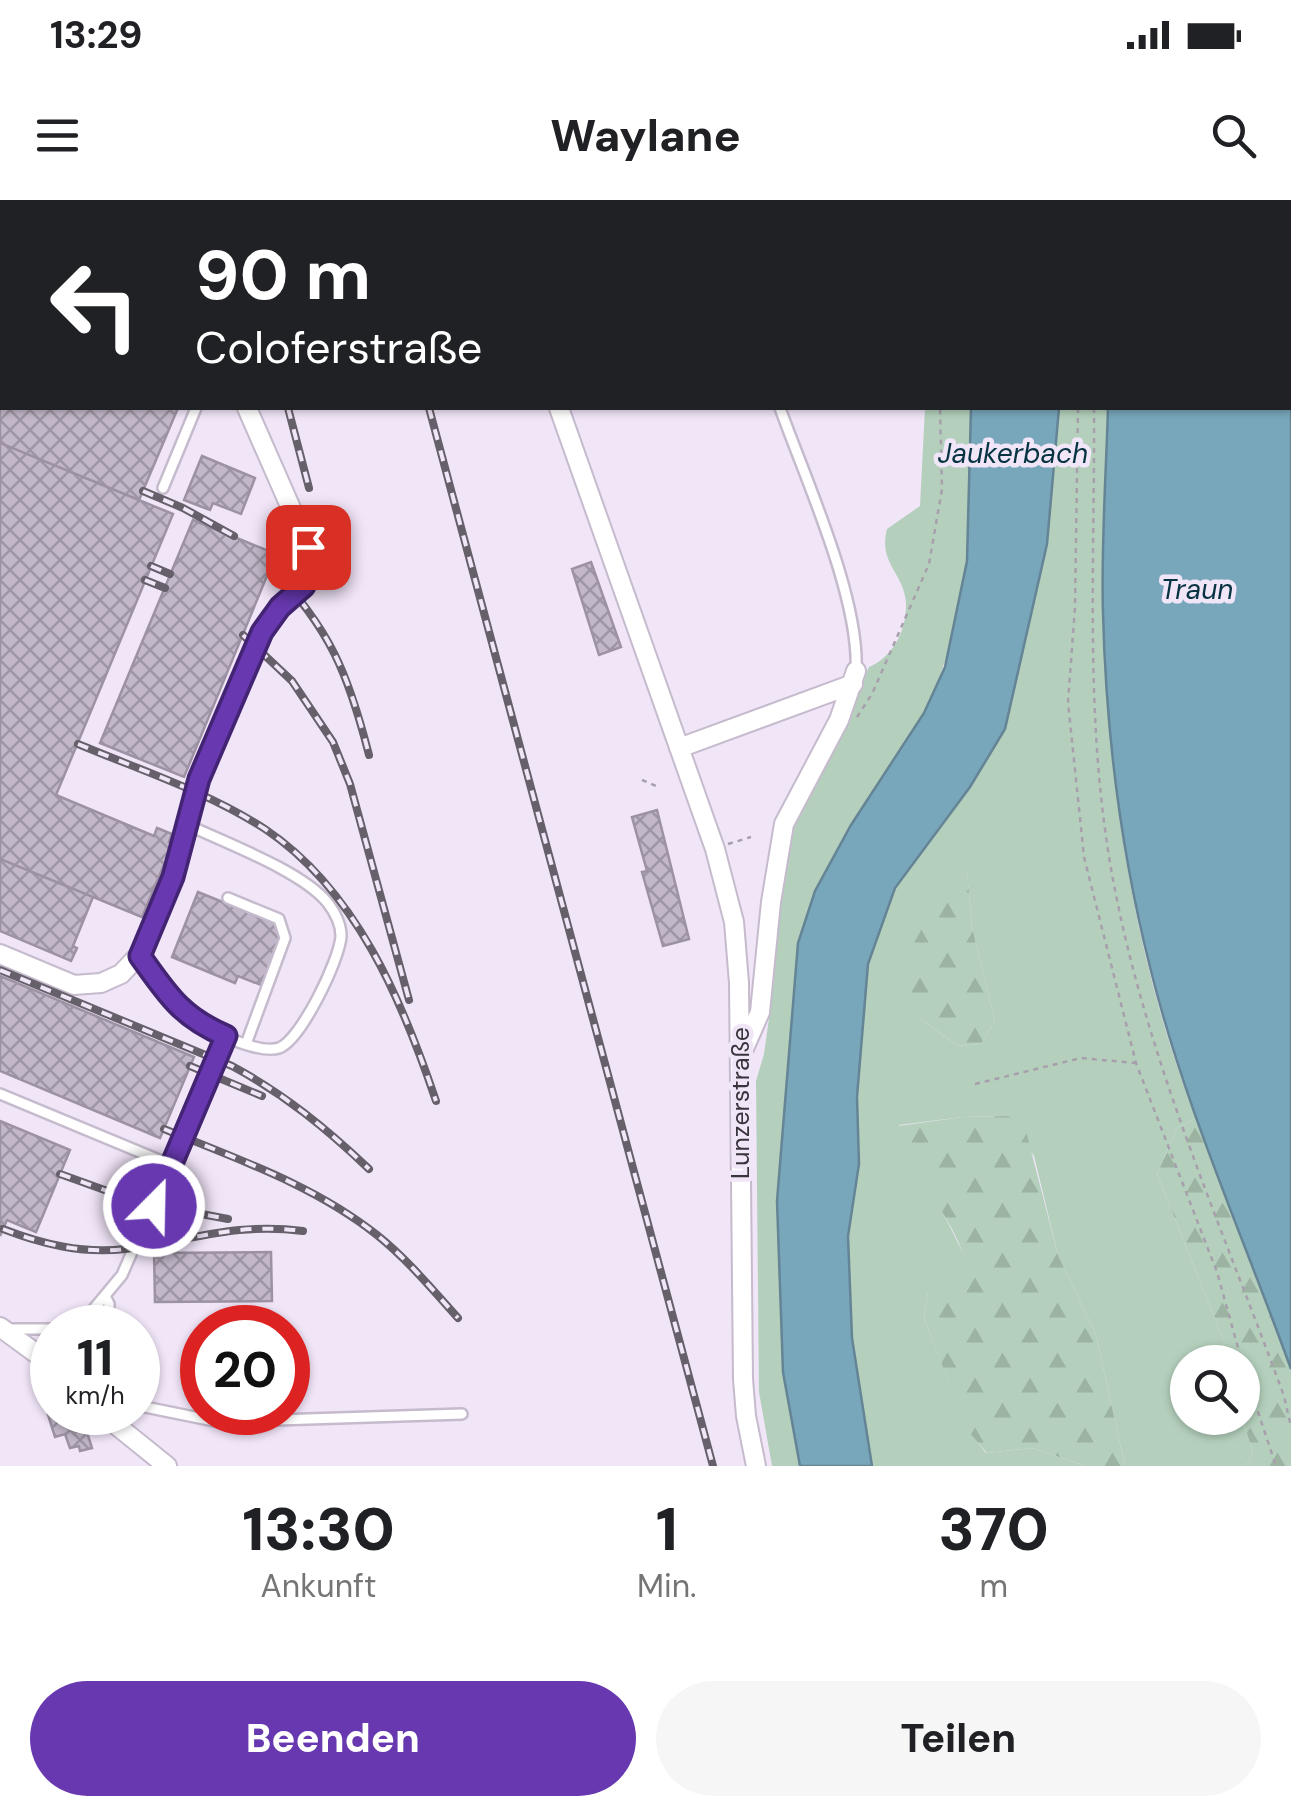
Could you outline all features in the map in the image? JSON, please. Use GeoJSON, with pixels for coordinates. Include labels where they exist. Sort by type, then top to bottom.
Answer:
{"type":"FeatureCollection","features":[{"type":"Feature","properties":{"kind":"street"},"geometry":{"type":"LineString","coordinates":[[0,954],[85,986],[101,984],[120,974],[140,956],[173,877],[199,779],[262,632],[280,607],[304,586],[310,574],[308,547],[248,410]]}},
{"type":"Feature","properties":{"kind":"street","name":"Lunzerstraße"},"geometry":{"type":"LineString","coordinates":[[560,410],[715,849],[734,922],[740,1058],[743,1380],[756,1466]]}},
{"type":"Feature","properties":{"kind":"street"},"geometry":{"type":"LineString","coordinates":[[678,748],[855,677]]}},
{"type":"Feature","properties":{"kind":"street"},"geometry":{"type":"LineString","coordinates":[[740,1058],[760,1012],[771,902],[784,824],[840,720],[855,677]]}},
{"type":"Feature","properties":{"kind":"street"},"geometry":{"type":"LineString","coordinates":[[2,1328],[30,1349]]}},
{"type":"Feature","properties":{"kind":"street"},"geometry":{"type":"LineString","coordinates":[[129,1435],[167,1466]]}},
{"type":"Feature","properties":{"kind":"lane"},"geometry":{"type":"LineString","coordinates":[[164,488],[195,410]]}},
{"type":"Feature","properties":{"kind":"lane"},"geometry":{"type":"LineString","coordinates":[[781,410],[846,595],[856,636],[855,677]]}},
{"type":"Feature","properties":{"kind":"lane"},"geometry":{"type":"LineString","coordinates":[[140,956],[180,1010],[202,1026],[263,1050],[280,1048],[293,1039],[340,947],[341,932],[328,903],[314,889],[186,824]]}},
{"type":"Feature","properties":{"kind":"lane"},"geometry":{"type":"LineString","coordinates":[[228,898],[279,920],[285,938],[246,1044]]}},
{"type":"Feature","properties":{"kind":"lane"},"geometry":{"type":"LineString","coordinates":[[99,1305],[137,1247],[226,1036]]}},
{"type":"Feature","properties":{"kind":"lane"},"geometry":{"type":"LineString","coordinates":[[0,1094],[172,1165]]}},
{"type":"Feature","properties":{"kind":"lane"},"geometry":{"type":"LineString","coordinates":[[106,1298],[109,1305]]}},
{"type":"Feature","properties":{"kind":"lane"},"geometry":{"type":"LineString","coordinates":[[2,1328],[30,1329]]}},
{"type":"Feature","properties":{"kind":"lane"},"geometry":{"type":"LineString","coordinates":[[160,1410],[220,1422],[462,1414]]}},
{"type":"Feature","properties":{"kind":"path"},"geometry":{"type":"LineString","coordinates":[[855,720],[872,694],[929,564],[942,489],[940,410]]}},
{"type":"Feature","properties":{"kind":"path"},"geometry":{"type":"LineString","coordinates":[[1078,410],[1075,607],[1068,702],[1084,857],[1136,1063],[1217,1272],[1237,1345]]}},
{"type":"Feature","properties":{"kind":"path"},"geometry":{"type":"LineString","coordinates":[[1094,410],[1091,636],[1095,730],[1116,898],[1142,1006],[1166,1080],[1284,1396],[1291,1428]]}},
{"type":"Feature","properties":{"kind":"path"},"geometry":{"type":"LineString","coordinates":[[642,780],[656,786]]}},
{"type":"Feature","properties":{"kind":"path"},"geometry":{"type":"LineString","coordinates":[[727,845],[750,837]]}},
{"type":"Feature","properties":{"kind":"path"},"geometry":{"type":"LineString","coordinates":[[975,1084],[1081,1058],[1136,1063]]}},
{"type":"Feature","properties":{"kind":"path"},"geometry":{"type":"LineString","coordinates":[[1284,1396],[1291,1393]]}},
{"type":"Feature","properties":{"kind":"path"},"geometry":{"type":"LineString","coordinates":[[1260,1418],[1276,1466]]}},
{"type":"Feature","properties":{"kind":"green space"},"geometry":{"type":"Polygon","coordinates":[[[925,410],[971,410],[966,561],[961,599],[941,673],[909,738],[835,853],[798,943],[783,1372],[800,1466],[772,1466],[759,1392],[756,1081],[772,997],[767,995],[783,865],[795,819],[841,732],[869,667],[892,649],[904,623],[904,593],[885,541],[887,529],[920,506],[925,410]]]}},
{"type":"Feature","properties":{"kind":"green space"},"geometry":{"type":"Polygon","coordinates":[[[1059,410],[1108,410],[1103,612],[1110,741],[1140,933],[1174,1058],[1196,1118],[1177,1128],[1157,1174],[1225,1345],[1170,1345],[1170,1435],[1247,1435],[1253,1453],[1246,1466],[1125,1466],[1096,1335],[1058,1255],[1034,1156],[1008,1116],[899,1125],[966,1259],[970,1281],[965,1292],[928,1292],[924,1318],[967,1429],[986,1453],[1032,1448],[1086,1466],[872,1466],[852,1338],[848,1236],[859,1164],[857,1097],[868,964],[895,888],[970,787],[1059,410]],[[967,872],[922,1020],[958,1046],[981,1044],[995,1021],[972,927],[967,872]]]}},
{"type":"Feature","properties":{"kind":"green space"},"geometry":{"type":"Polygon","coordinates":[[[967,870],[972,927],[995,1021],[981,1044],[958,1046],[922,1020],[910,989],[911,948],[931,913],[967,870]]]}},
{"type":"Feature","properties":{"kind":"green space"},"geometry":{"type":"Polygon","coordinates":[[[1008,1116],[1025,1127],[1058,1255],[1096,1335],[1125,1466],[1086,1466],[1032,1448],[987,1453],[967,1430],[924,1318],[928,1292],[949,1286],[965,1292],[966,1261],[909,1156],[898,1126],[963,1117],[1008,1116]]]}},
{"type":"Feature","properties":{"kind":"green space"},"geometry":{"type":"Polygon","coordinates":[[[1196,1118],[1291,1369],[1291,1466],[1246,1466],[1253,1453],[1247,1435],[1260,1435],[1260,1345],[1225,1345],[1157,1174],[1177,1128],[1196,1118]]]}},
{"type":"Feature","properties":{"kind":"water","name":"Jaukerbach"},"geometry":{"type":"Polygon","coordinates":[[[971,410],[1059,410],[1047,544],[1005,729],[970,787],[895,888],[868,964],[857,1097],[859,1164],[848,1236],[852,1338],[872,1466],[800,1466],[783,1372],[777,1201],[798,943],[815,891],[851,825],[924,713],[945,667],[967,561],[971,410]]]}},
{"type":"Feature","properties":{"kind":"water","name":"Traun"},"geometry":{"type":"Polygon","coordinates":[[[1108,410],[1291,410],[1291,1369],[1197,1120],[1150,967],[1117,791],[1105,657],[1103,536],[1108,410]]]}},
{"type":"Feature","properties":{"kind":"building"},"geometry":{"type":"Polygon","coordinates":[[[0,410],[177,410],[139,500],[0,443],[0,410]]]}},
{"type":"Feature","properties":{"kind":"building"},"geometry":{"type":"Polygon","coordinates":[[[0,443],[173,514],[56,795],[154,836],[157,828],[172,834],[169,842],[173,843],[142,917],[0,859],[0,443]]]}},
{"type":"Feature","properties":{"kind":"building"},"geometry":{"type":"Polygon","coordinates":[[[202,456],[255,478],[241,514],[213,503],[210,510],[184,500],[202,456]]]}},
{"type":"Feature","properties":{"kind":"building"},"geometry":{"type":"Polygon","coordinates":[[[193,520],[276,554],[184,777],[100,743],[193,520]]]}},
{"type":"Feature","properties":{"kind":"building"},"geometry":{"type":"Polygon","coordinates":[[[591,562],[621,647],[599,655],[572,569],[591,562]]]}},
{"type":"Feature","properties":{"kind":"building"},"geometry":{"type":"Polygon","coordinates":[[[657,810],[689,939],[663,946],[642,872],[647,871],[632,817],[657,810]]]}},
{"type":"Feature","properties":{"kind":"building"},"geometry":{"type":"Polygon","coordinates":[[[0,859],[93,897],[71,961],[0,931],[0,859]]]}},
{"type":"Feature","properties":{"kind":"building"},"geometry":{"type":"Polygon","coordinates":[[[198,892],[274,923],[280,939],[261,985],[238,976],[235,983],[172,957],[198,892]]]}},
{"type":"Feature","properties":{"kind":"building"},"geometry":{"type":"Polygon","coordinates":[[[0,976],[194,1057],[160,1138],[0,1071],[0,976]]]}},
{"type":"Feature","properties":{"kind":"building"},"geometry":{"type":"Polygon","coordinates":[[[0,1121],[70,1150],[36,1232],[7,1220],[0,1236],[0,1121]]]}},
{"type":"Feature","properties":{"kind":"building"},"geometry":{"type":"Polygon","coordinates":[[[271,1252],[272,1301],[155,1302],[154,1253],[271,1252]]]}},
{"type":"Feature","properties":{"kind":"building"},"geometry":{"type":"Polygon","coordinates":[[[65,1435],[88,1435],[92,1448],[70,1448],[65,1435]]]}},
{"type":"Feature","properties":{"kind":"railway"},"geometry":{"type":"LineString","coordinates":[[289,410],[309,488]]}},
{"type":"Feature","properties":{"kind":"railway"},"geometry":{"type":"LineString","coordinates":[[430,410],[713,1466]]}},
{"type":"Feature","properties":{"kind":"railway"},"geometry":{"type":"LineString","coordinates":[[143,491],[234,536]]}},
{"type":"Feature","properties":{"kind":"railway"},"geometry":{"type":"LineString","coordinates":[[151,566],[170,574]]}},
{"type":"Feature","properties":{"kind":"railway"},"geometry":{"type":"LineString","coordinates":[[271,567],[308,611],[334,653],[369,755]]}},
{"type":"Feature","properties":{"kind":"railway"},"geometry":{"type":"LineString","coordinates":[[145,580],[165,588]]}},
{"type":"Feature","properties":{"kind":"railway"},"geometry":{"type":"LineString","coordinates":[[243,635],[292,681],[333,742],[350,784],[409,1000]]}},
{"type":"Feature","properties":{"kind":"railway"},"geometry":{"type":"LineString","coordinates":[[78,744],[220,804],[265,829],[297,854],[325,883],[372,950],[408,1024],[436,1101]]}},
{"type":"Feature","properties":{"kind":"railway"},"geometry":{"type":"LineString","coordinates":[[0,970],[232,1066],[304,1113],[369,1169]]}},
{"type":"Feature","properties":{"kind":"railway"},"geometry":{"type":"LineString","coordinates":[[190,1066],[262,1096]]}},
{"type":"Feature","properties":{"kind":"railway"},"geometry":{"type":"LineString","coordinates":[[164,1129],[274,1174],[353,1217],[399,1254],[458,1318]]}},
{"type":"Feature","properties":{"kind":"railway"},"geometry":{"type":"LineString","coordinates":[[60,1174],[138,1202],[228,1219]]}},
{"type":"Feature","properties":{"kind":"railway"},"geometry":{"type":"LineString","coordinates":[[3,1229],[47,1243],[93,1250],[125,1249],[256,1229],[303,1231]]}},
{"type":"Feature","properties":{"kind":"route"},"geometry":{"type":"LineString","coordinates":[[154,1206],[226,1036],[202,1026],[180,1010],[140,956],[173,877],[199,779],[262,632],[280,607],[304,586],[310,574],[308,547]]}}]}
